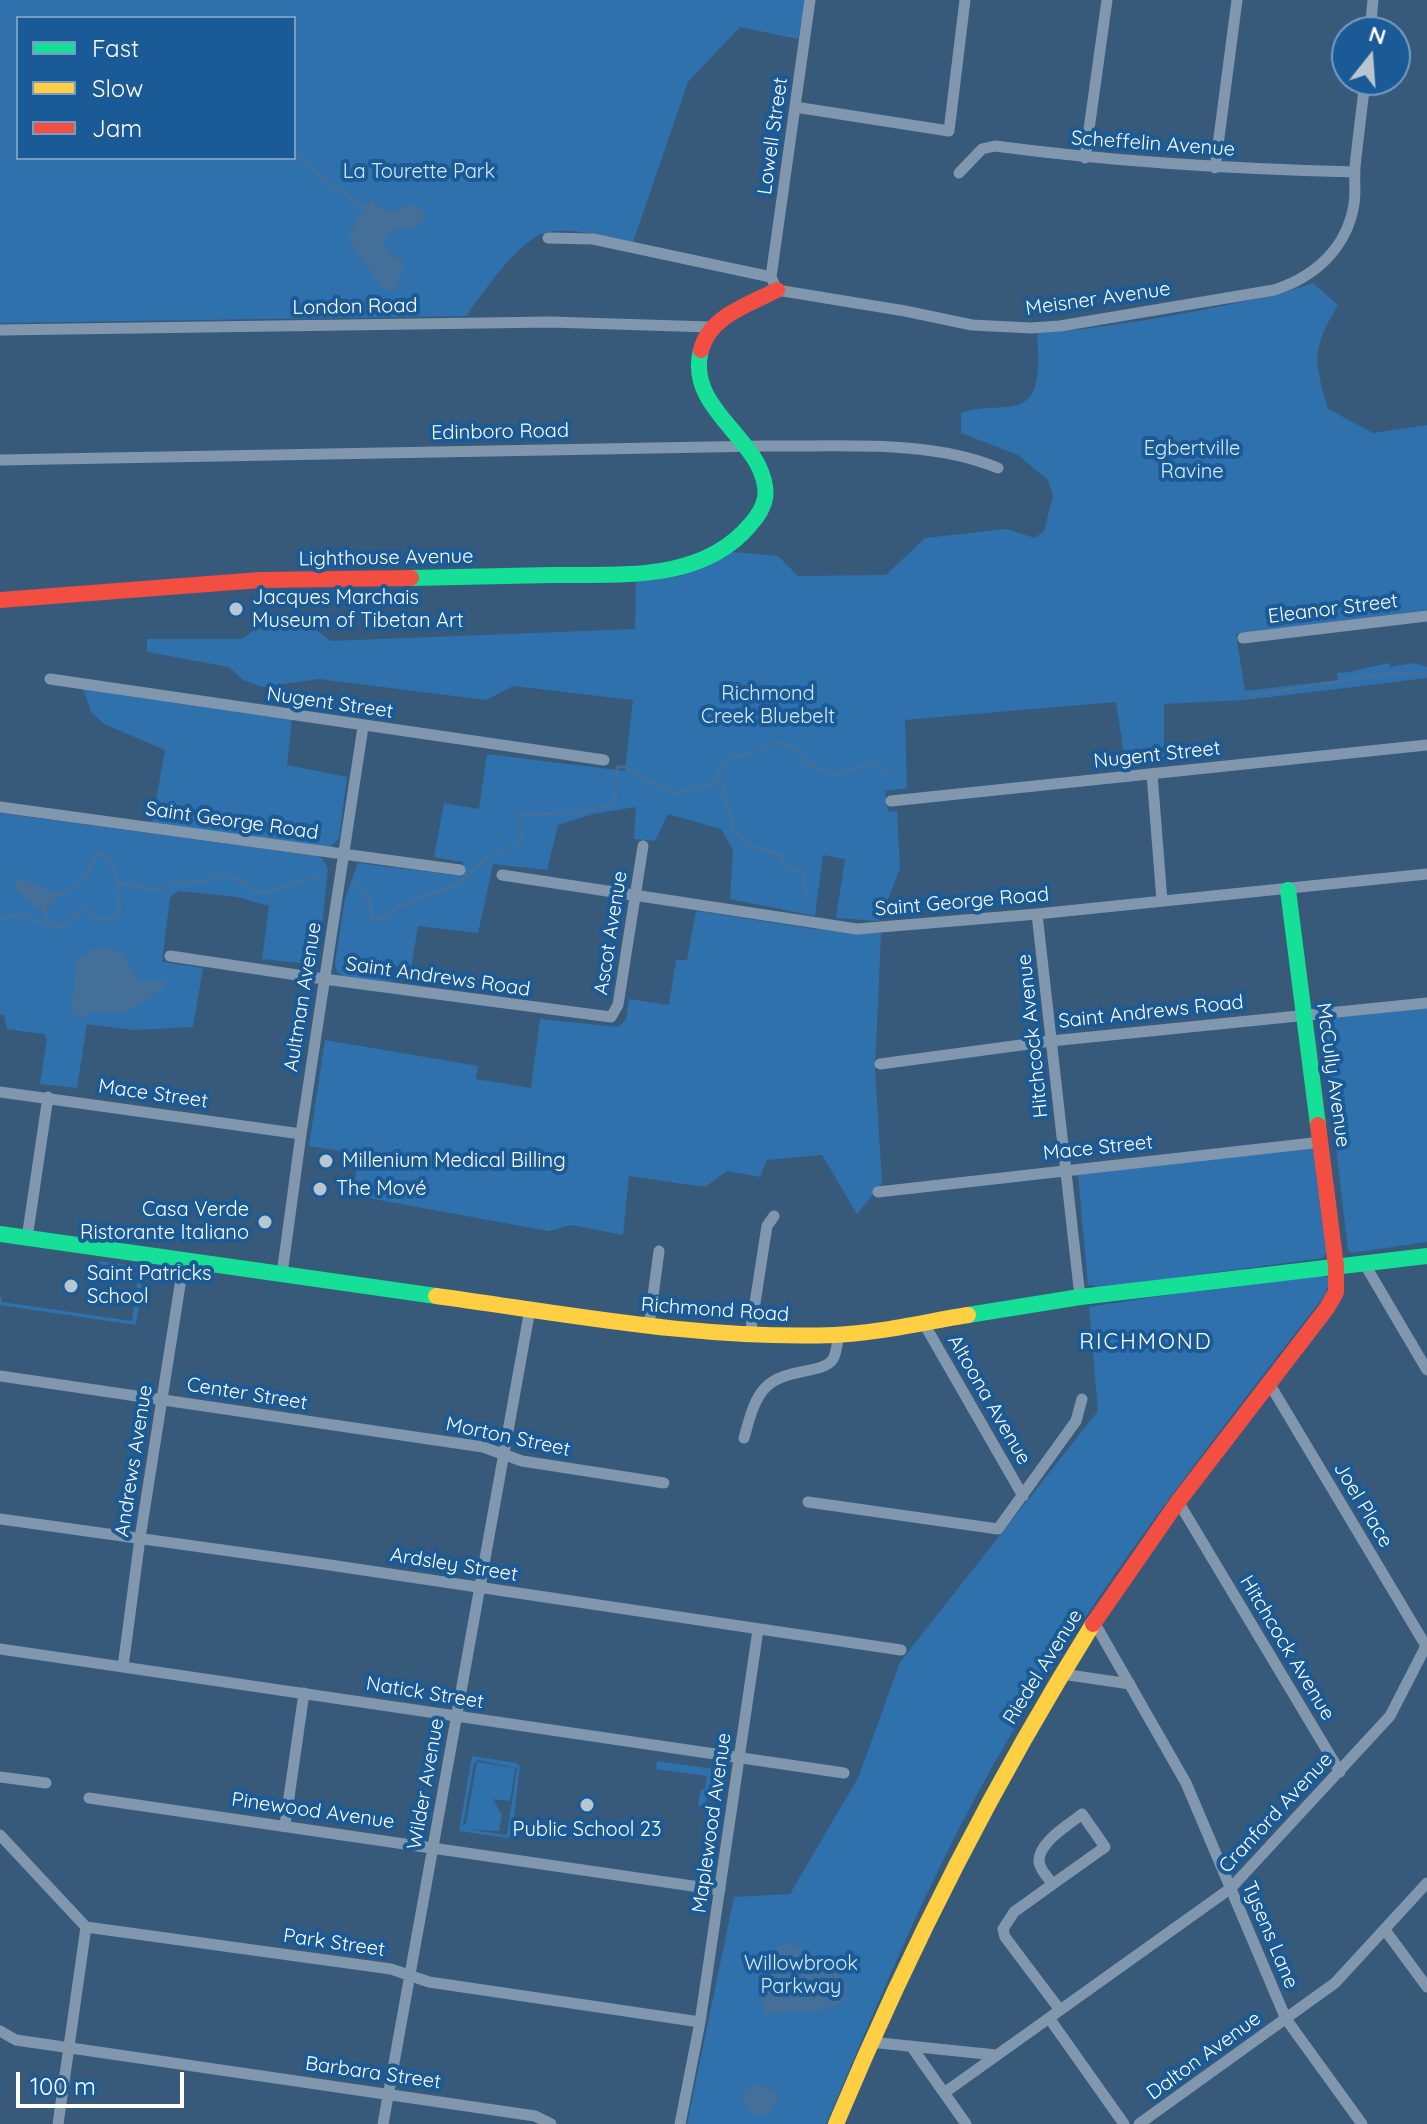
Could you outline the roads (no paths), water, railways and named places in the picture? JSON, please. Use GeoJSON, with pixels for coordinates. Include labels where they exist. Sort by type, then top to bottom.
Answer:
{"type":"FeatureCollection","features":[{"type":"Feature","properties":{"kind":"street","name":"Lowell Street"},"geometry":{"type":"LineString","coordinates":[[774,284],[810,0]]}},
{"type":"Feature","properties":{"kind":"street"},"geometry":{"type":"LineString","coordinates":[[795,107],[949,131],[965,0]]}},
{"type":"Feature","properties":{"kind":"street"},"geometry":{"type":"LineString","coordinates":[[1085,158],[1107,0]]}},
{"type":"Feature","properties":{"kind":"street"},"geometry":{"type":"LineString","coordinates":[[1215,168],[1237,0]]}},
{"type":"Feature","properties":{"kind":"street","name":"Meisner Avenue"},"geometry":{"type":"LineString","coordinates":[[548,238],[593,239],[774,284],[972,325],[1060,326],[1274,290],[1304,278],[1320,266],[1341,242],[1354,208],[1363,96]]}},
{"type":"Feature","properties":{"kind":"street","name":"Scheffelin Avenue"},"geometry":{"type":"LineString","coordinates":[[959,173],[982,149],[995,146],[1085,158],[1215,168],[1355,172]]}},
{"type":"Feature","properties":{"kind":"street"},"geometry":{"type":"LineString","coordinates":[[744,446],[707,401],[700,388],[697,360],[710,327],[774,284]]}},
{"type":"Feature","properties":{"kind":"street","name":"London Road"},"geometry":{"type":"LineString","coordinates":[[0,330],[536,322],[710,327]]}},
{"type":"Feature","properties":{"kind":"street","name":"Edinboro Road"},"geometry":{"type":"LineString","coordinates":[[0,460],[744,446],[878,447],[967,457],[998,468]]}},
{"type":"Feature","properties":{"kind":"street","name":"Lighthouse Avenue"},"geometry":{"type":"LineString","coordinates":[[0,600],[260,580],[647,574],[679,569],[726,548],[757,520],[766,498],[766,486],[759,462],[744,446]]}},
{"type":"Feature","properties":{"kind":"street","name":"Eleanor Street"},"geometry":{"type":"LineString","coordinates":[[1243,638],[1427,616]]}},
{"type":"Feature","properties":{"kind":"street","name":"Nugent Street"},"geometry":{"type":"LineString","coordinates":[[50,679],[604,760]]}},
{"type":"Feature","properties":{"kind":"street","name":"Aultman Avenue"},"geometry":{"type":"LineString","coordinates":[[282,1274],[363,727]]}},
{"type":"Feature","properties":{"kind":"street","name":"Nugent Street"},"geometry":{"type":"LineString","coordinates":[[891,801],[1427,745]]}},
{"type":"Feature","properties":{"kind":"street"},"geometry":{"type":"LineString","coordinates":[[1152,774],[1162,901]]}},
{"type":"Feature","properties":{"kind":"street","name":"Saint George Road"},"geometry":{"type":"LineString","coordinates":[[0,807],[460,870]]}},
{"type":"Feature","properties":{"kind":"street","name":"Ascot Avenue"},"geometry":{"type":"LineString","coordinates":[[606,1017],[614,1015],[618,1005],[643,846]]}},
{"type":"Feature","properties":{"kind":"street","name":"Saint George Road"},"geometry":{"type":"LineString","coordinates":[[502,875],[857,929],[1288,890],[1427,874]]}},
{"type":"Feature","properties":{"kind":"street","name":"McCully Avenue"},"geometry":{"type":"LineString","coordinates":[[1288,890],[1336,1266]]}},
{"type":"Feature","properties":{"kind":"street","name":"Hitchcock Avenue"},"geometry":{"type":"LineString","coordinates":[[1037,914],[1080,1297]]}},
{"type":"Feature","properties":{"kind":"street","name":"Saint Andrews Road"},"geometry":{"type":"LineString","coordinates":[[170,956],[606,1017]]}},
{"type":"Feature","properties":{"kind":"street","name":"Saint Andrews Road"},"geometry":{"type":"LineString","coordinates":[[880,1064],[1051,1041],[1427,1003]]}},
{"type":"Feature","properties":{"kind":"street","name":"Mace Street"},"geometry":{"type":"LineString","coordinates":[[0,1092],[301,1134]]}},
{"type":"Feature","properties":{"kind":"street"},"geometry":{"type":"LineString","coordinates":[[27,1238],[48,1097]]}},
{"type":"Feature","properties":{"kind":"street","name":"Mace Street"},"geometry":{"type":"LineString","coordinates":[[878,1192],[1322,1142]]}},
{"type":"Feature","properties":{"kind":"street"},"geometry":{"type":"LineString","coordinates":[[750,1335],[767,1226],[774,1216]]}},
{"type":"Feature","properties":{"kind":"street","name":"Richmond Road"},"geometry":{"type":"LineString","coordinates":[[0,1234],[649,1326],[750,1335],[839,1335],[1080,1297],[1427,1256]]}},
{"type":"Feature","properties":{"kind":"street"},"geometry":{"type":"LineString","coordinates":[[649,1326],[659,1251]]}},
{"type":"Feature","properties":{"kind":"street","name":"Andrews Avenue"},"geometry":{"type":"LineString","coordinates":[[123,1667],[184,1260]]}},
{"type":"Feature","properties":{"kind":"street"},"geometry":{"type":"LineString","coordinates":[[1364,1263],[1427,1370]]}},
{"type":"Feature","properties":{"kind":"street","name":"Riedel Avenue"},"geometry":{"type":"LineString","coordinates":[[836,2124],[935,1899],[1017,1747],[1094,1622],[1332,1300],[1336,1292],[1336,1266]]}},
{"type":"Feature","properties":{"kind":"street","name":"Wilder Avenue"},"geometry":{"type":"LineString","coordinates":[[383,2124],[530,1309]]}},
{"type":"Feature","properties":{"kind":"street","name":"Altoona Avenue"},"geometry":{"type":"LineString","coordinates":[[923,1322],[1023,1496]]}},
{"type":"Feature","properties":{"kind":"street"},"geometry":{"type":"LineString","coordinates":[[744,1438],[759,1397],[767,1386],[791,1372],[826,1365],[835,1355],[839,1335]]}},
{"type":"Feature","properties":{"kind":"street","name":"Center Street"},"geometry":{"type":"LineString","coordinates":[[0,1376],[345,1427]]}},
{"type":"Feature","properties":{"kind":"street","name":"Joel Place"},"geometry":{"type":"LineString","coordinates":[[1269,1383],[1426,1645]]}},
{"type":"Feature","properties":{"kind":"street"},"geometry":{"type":"LineString","coordinates":[[808,1502],[998,1529],[1076,1421],[1082,1399]]}},
{"type":"Feature","properties":{"kind":"street","name":"Morton Street"},"geometry":{"type":"LineString","coordinates":[[345,1427],[483,1447],[522,1461],[664,1483]]}},
{"type":"Feature","properties":{"kind":"street","name":"Hitchcock Avenue"},"geometry":{"type":"LineString","coordinates":[[1179,1503],[1340,1772]]}},
{"type":"Feature","properties":{"kind":"street","name":"Ardsley Street"},"geometry":{"type":"LineString","coordinates":[[0,1519],[901,1650]]}},
{"type":"Feature","properties":{"kind":"street","name":"Tysens Lane"},"geometry":{"type":"LineString","coordinates":[[1094,1622],[1186,1783],[1286,2019],[1362,2124]]}},
{"type":"Feature","properties":{"kind":"street","name":"Maplewood Avenue"},"geometry":{"type":"LineString","coordinates":[[680,2124],[700,2022],[758,1630]]}},
{"type":"Feature","properties":{"kind":"street","name":"Cranford Avenue"},"geometry":{"type":"LineString","coordinates":[[944,2093],[1231,1888],[1390,1716],[1426,1645]]}},
{"type":"Feature","properties":{"kind":"street","name":"Natick Street"},"geometry":{"type":"LineString","coordinates":[[0,1649],[844,1773]]}},
{"type":"Feature","properties":{"kind":"street"},"geometry":{"type":"LineString","coordinates":[[1062,1674],[1130,1684]]}},
{"type":"Feature","properties":{"kind":"street"},"geometry":{"type":"LineString","coordinates":[[285,1825],[304,1693]]}},
{"type":"Feature","properties":{"kind":"street"},"geometry":{"type":"LineString","coordinates":[[0,1777],[46,1783]]}},
{"type":"Feature","properties":{"kind":"street","name":"Pinewood Avenue"},"geometry":{"type":"LineString","coordinates":[[89,1798],[720,1890]]}},
{"type":"Feature","properties":{"kind":"street"},"geometry":{"type":"LineString","coordinates":[[1053,1884],[1041,1869],[1041,1855],[1047,1844],[1082,1814],[1105,1847],[1014,1912],[1003,1929],[1005,1937],[1060,2010]]}},
{"type":"Feature","properties":{"kind":"street"},"geometry":{"type":"LineString","coordinates":[[0,1835],[86,1927],[58,2124]]}},
{"type":"Feature","properties":{"kind":"street","name":"Dalton Avenue"},"geometry":{"type":"LineString","coordinates":[[1139,2124],[1335,1983],[1427,1883]]}},
{"type":"Feature","properties":{"kind":"street","name":"Park Street"},"geometry":{"type":"LineString","coordinates":[[86,1927],[391,1969],[429,1982],[700,2022]]}},
{"type":"Feature","properties":{"kind":"street"},"geometry":{"type":"LineString","coordinates":[[1385,1930],[1427,1987]]}},
{"type":"Feature","properties":{"kind":"street"},"geometry":{"type":"LineString","coordinates":[[1049,2018],[1124,2124]]}},
{"type":"Feature","properties":{"kind":"street","name":"Barbara Street"},"geometry":{"type":"LineString","coordinates":[[0,2031],[16,2040],[69,2049],[389,2093],[535,2116],[551,2124]]}},
{"type":"Feature","properties":{"kind":"street"},"geometry":{"type":"LineString","coordinates":[[870,2042],[996,2055]]}},
{"type":"Feature","properties":{"kind":"street"},"geometry":{"type":"LineString","coordinates":[[911,2046],[966,2124]]}},
{"type":"Feature","properties":{"kind":"waterway"},"geometry":{"type":"LineString","coordinates":[[296,154],[304,164],[363,207]]}},
{"type":"Feature","properties":{"kind":"waterway"},"geometry":{"type":"LineString","coordinates":[[1249,696],[1390,673],[1427,674]]}},
{"type":"Feature","properties":{"kind":"waterway"},"geometry":{"type":"LineString","coordinates":[[354,882],[369,899],[372,920],[382,918],[397,907],[457,884],[487,858],[522,841],[519,821],[524,814],[580,813],[615,803],[617,767],[624,767],[673,794],[713,784],[721,768],[733,757],[760,751],[774,743],[791,745],[807,763],[833,774],[876,762],[890,777]]}},
{"type":"Feature","properties":{"kind":"waterway"},"geometry":{"type":"LineString","coordinates":[[717,777],[725,787],[732,830],[753,847],[781,855],[788,868],[802,871],[807,894]]}},
{"type":"Feature","properties":{"kind":"waterway"},"geometry":{"type":"LineString","coordinates":[[58,896],[81,883],[99,852],[109,858],[119,885]]}},
{"type":"Feature","properties":{"kind":"waterway"},"geometry":{"type":"LineString","coordinates":[[0,919],[19,915],[51,926],[61,926],[85,908],[94,918],[110,919],[120,911],[117,891],[119,885],[124,883],[158,891],[174,882],[200,882],[229,875],[258,892],[324,875]]}},
{"type":"Feature","properties":{"kind":"waterway"},"geometry":{"type":"LineString","coordinates":[[45,914],[52,927]]}},
{"type":"Feature","properties":{"kind":"place","name":"Jacques Marchais Museum of Tibetan Art"},"geometry":{"type":"Point","coordinates":[236,609]}},
{"type":"Feature","properties":{"kind":"place","name":"Millenium Medical Billing"},"geometry":{"type":"Point","coordinates":[326,1161]}},
{"type":"Feature","properties":{"kind":"place","name":"The Mové"},"geometry":{"type":"Point","coordinates":[320,1189]}},
{"type":"Feature","properties":{"kind":"place","name":"Casa Verde Ristorante Italiano"},"geometry":{"type":"Point","coordinates":[265,1222]}},
{"type":"Feature","properties":{"kind":"place","name":"Saint Patricks School"},"geometry":{"type":"Point","coordinates":[71,1286]}},
{"type":"Feature","properties":{"kind":"place","name":"Public School 23"},"geometry":{"type":"Point","coordinates":[587,1805]}},
{"type":"Feature","properties":{"kind":"district","name":"RICHMOND"},"geometry":{"type":"Point","coordinates":[1146,1342]}},
{"type":"Feature","properties":{"kind":"park label","name":"La Tourette Park"},"geometry":{"type":"Point","coordinates":[419,172]}},
{"type":"Feature","properties":{"kind":"park label","name":"Egbertville Ravine"},"geometry":{"type":"Point","coordinates":[1192,460]}},
{"type":"Feature","properties":{"kind":"park label","name":"Richmond Creek Bluebelt"},"geometry":{"type":"Point","coordinates":[768,706]}},
{"type":"Feature","properties":{"kind":"park label","name":"Willowbrook Parkway"},"geometry":{"type":"Point","coordinates":[801,1976]}}]}
